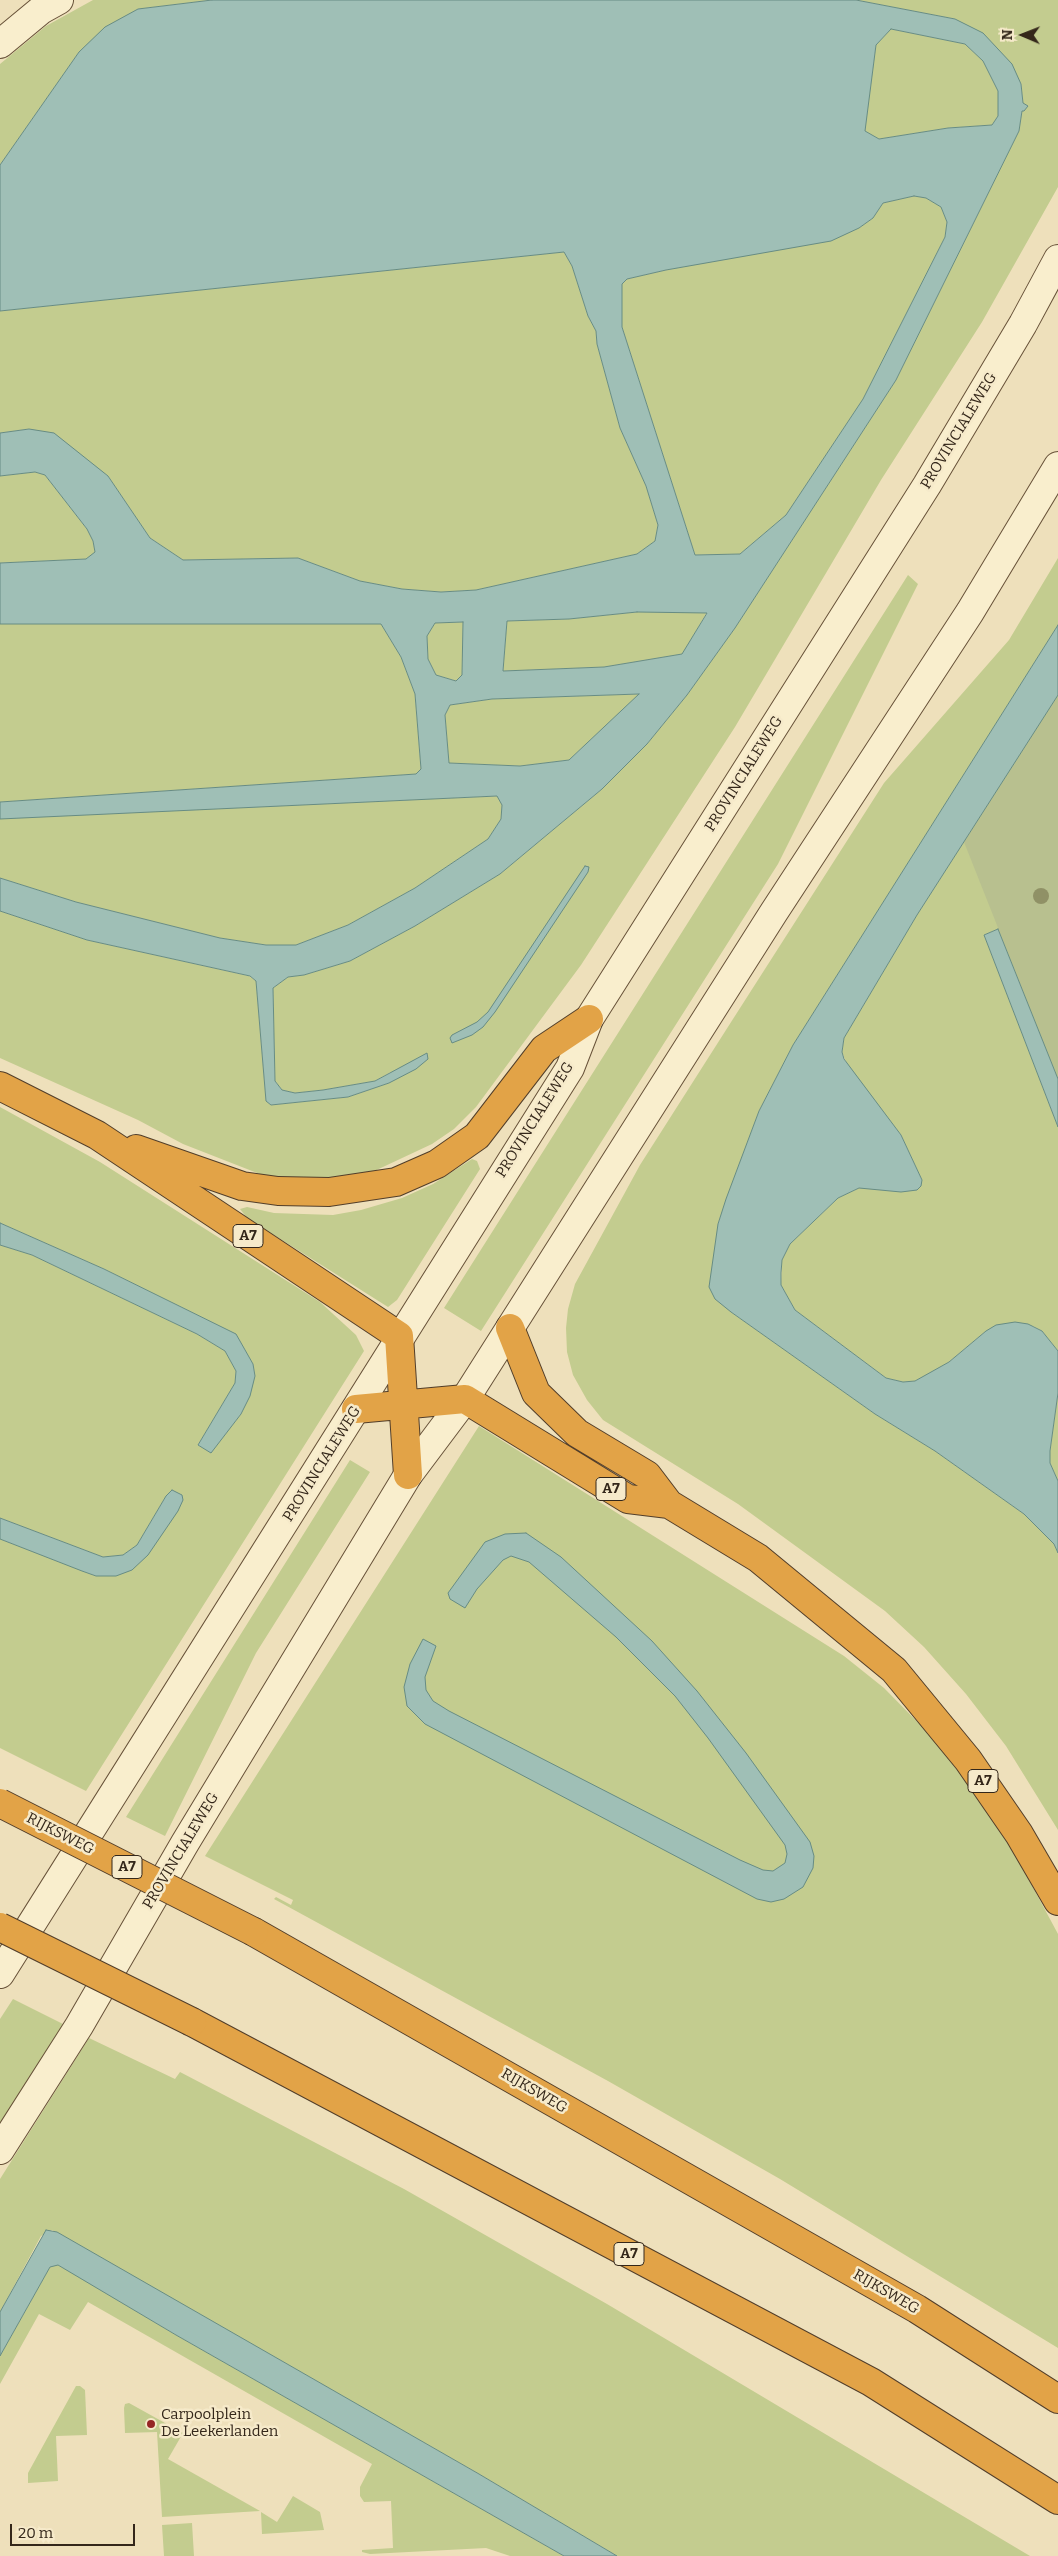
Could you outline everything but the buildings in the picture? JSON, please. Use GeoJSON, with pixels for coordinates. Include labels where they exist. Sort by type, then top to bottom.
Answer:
{"type":"FeatureCollection","features":[{"type":"Feature","properties":{"kind":"highway"},"geometry":{"type":"LineString","coordinates":[[97,1135],[242,1186],[278,1191],[329,1192],[396,1182],[437,1164],[477,1136],[544,1048],[589,1019]]}},
{"type":"Feature","properties":{"kind":"highway","name":"A7"},"geometry":{"type":"LineString","coordinates":[[0,1086],[97,1135],[399,1336]]}},
{"type":"Feature","properties":{"kind":"highway","name":"A7"},"geometry":{"type":"LineString","coordinates":[[510,1328],[536,1393],[577,1433],[647,1475],[669,1504],[758,1558],[894,1670],[968,1760],[1019,1834],[1058,1901]]}},
{"type":"Feature","properties":{"kind":"highway"},"geometry":{"type":"LineString","coordinates":[[399,1336],[408,1474]]}},
{"type":"Feature","properties":{"kind":"highway"},"geometry":{"type":"LineString","coordinates":[[356,1409],[466,1399]]}},
{"type":"Feature","properties":{"kind":"highway","name":"A7"},"geometry":{"type":"LineString","coordinates":[[466,1399],[628,1499],[669,1504]]}},
{"type":"Feature","properties":{"kind":"highway","name":"RIJKSWEG"},"geometry":{"type":"LineString","coordinates":[[0,1803],[254,1932],[917,2310],[1058,2399]]}},
{"type":"Feature","properties":{"kind":"highway","name":"A7"},"geometry":{"type":"LineString","coordinates":[[0,1927],[192,2022],[871,2382],[1058,2500]]}},
{"type":"Feature","properties":{"kind":"main road"},"geometry":{"type":"LineString","coordinates":[[0,44],[42,10],[59,0]]}},
{"type":"Feature","properties":{"kind":"main road","name":"PROVINCIALEWEG"},"geometry":{"type":"LineString","coordinates":[[0,1974],[356,1409],[399,1336],[570,1068],[589,1019],[927,484],[1024,324],[1058,260]]}},
{"type":"Feature","properties":{"kind":"main road","name":"PROVINCIALEWEG"},"geometry":{"type":"LineString","coordinates":[[0,2150],[79,2026],[185,1843],[408,1474],[466,1399],[774,912],[970,612],[1058,466]]}},
{"type":"Feature","properties":{"kind":"green space"},"geometry":{"type":"Polygon","coordinates":[[[93,0],[212,0],[138,9],[79,52],[0,165],[0,64],[46,26],[93,0]]]}},
{"type":"Feature","properties":{"kind":"green space"},"geometry":{"type":"Polygon","coordinates":[[[856,0],[1058,0],[1058,187],[982,322],[881,480],[735,727],[581,965],[476,1107],[454,1129],[432,1144],[368,1174],[343,1179],[270,1178],[183,1144],[138,1120],[0,1058],[0,911],[87,940],[249,976],[256,981],[266,1100],[271,1105],[348,1097],[389,1083],[391,1072],[375,1081],[323,1090],[295,1093],[282,1090],[275,1081],[273,988],[288,977],[304,975],[350,961],[415,926],[500,874],[602,789],[647,744],[687,695],[735,628],[896,380],[1019,131],[1023,103],[1021,83],[955,19],[856,0]]]}},
{"type":"Feature","properties":{"kind":"green space"},"geometry":{"type":"Polygon","coordinates":[[[891,29],[965,44],[983,61],[998,91],[998,116],[992,125],[948,128],[879,139],[864,131],[876,45],[891,29]]]}},
{"type":"Feature","properties":{"kind":"green space"},"geometry":{"type":"Polygon","coordinates":[[[914,196],[926,198],[941,207],[947,222],[945,237],[863,399],[786,515],[740,554],[695,555],[622,327],[622,284],[627,279],[859,228],[873,218],[883,203],[914,196]]]}},
{"type":"Feature","properties":{"kind":"green space"},"geometry":{"type":"Polygon","coordinates":[[[564,252],[572,266],[588,316],[596,331],[597,344],[620,428],[646,486],[658,525],[655,541],[637,554],[476,590],[441,592],[402,589],[360,581],[298,558],[183,560],[150,538],[108,476],[29,429],[0,433],[0,311],[564,252]]]}},
{"type":"Feature","properties":{"kind":"green space"},"geometry":{"type":"Polygon","coordinates":[[[35,472],[45,475],[87,529],[93,541],[95,552],[92,556],[86,559],[0,563],[0,476],[35,472]]]}},
{"type":"Feature","properties":{"kind":"green space"},"geometry":{"type":"Polygon","coordinates":[[[1058,558],[1058,625],[793,1045],[759,1111],[718,1224],[731,1312],[875,1414],[935,1451],[1024,1514],[1054,1544],[1058,1553],[1058,1830],[1006,1746],[966,1694],[924,1647],[885,1611],[738,1504],[603,1420],[587,1400],[573,1375],[567,1352],[566,1328],[568,1309],[575,1284],[640,1165],[733,1019],[884,783],[1009,640],[1058,558]]]}},
{"type":"Feature","properties":{"kind":"green space"},"geometry":{"type":"Polygon","coordinates":[[[908,575],[918,584],[778,864],[481,1331],[444,1308],[908,575]]]}},
{"type":"Feature","properties":{"kind":"green space"},"geometry":{"type":"Polygon","coordinates":[[[637,612],[707,612],[683,654],[604,667],[503,671],[507,621],[569,619],[637,612]]]}},
{"type":"Feature","properties":{"kind":"green space"},"geometry":{"type":"Polygon","coordinates":[[[463,622],[462,675],[457,681],[436,675],[428,659],[427,636],[435,623],[463,622]]]}},
{"type":"Feature","properties":{"kind":"green space"},"geometry":{"type":"Polygon","coordinates":[[[0,624],[381,624],[401,657],[415,694],[421,769],[416,774],[0,802],[0,624]]]}},
{"type":"Feature","properties":{"kind":"green space"},"geometry":{"type":"Polygon","coordinates":[[[640,694],[569,760],[520,766],[449,763],[445,715],[450,705],[492,699],[640,694]]]}},
{"type":"Feature","properties":{"kind":"green space"},"geometry":{"type":"Polygon","coordinates":[[[1058,695],[1058,1079],[998,929],[984,935],[1058,1127],[1058,1351],[1042,1331],[1033,1326],[986,1331],[949,1362],[925,1377],[915,1381],[903,1382],[886,1378],[795,1310],[781,1285],[782,1260],[790,1244],[838,1198],[859,1188],[922,1180],[901,1135],[848,1067],[842,1052],[844,1038],[917,915],[1058,695]]]}},
{"type":"Feature","properties":{"kind":"green space"},"geometry":{"type":"Polygon","coordinates":[[[1058,695],[1058,1079],[964,842],[1058,695]]]}},
{"type":"Feature","properties":{"kind":"green space"},"geometry":{"type":"Polygon","coordinates":[[[498,796],[502,805],[501,819],[488,839],[415,888],[348,925],[296,945],[266,945],[220,938],[76,902],[0,878],[0,818],[498,796]]]}},
{"type":"Feature","properties":{"kind":"green space"},"geometry":{"type":"Polygon","coordinates":[[[0,1107],[100,1162],[320,1302],[356,1335],[364,1351],[86,1791],[0,1748],[0,1539],[96,1576],[132,1570],[166,1496],[137,1545],[123,1555],[103,1557],[0,1518],[0,1245],[32,1255],[197,1334],[225,1351],[236,1371],[235,1383],[198,1445],[211,1452],[241,1414],[255,1376],[253,1364],[235,1334],[104,1269],[0,1223],[0,1107]]]}},
{"type":"Feature","properties":{"kind":"green space"},"geometry":{"type":"Polygon","coordinates":[[[472,1159],[477,1161],[480,1169],[397,1300],[388,1307],[247,1218],[240,1209],[247,1207],[274,1213],[333,1215],[361,1210],[402,1198],[433,1184],[472,1159]]]}},
{"type":"Feature","properties":{"kind":"green space"},"geometry":{"type":"Polygon","coordinates":[[[1058,1393],[1058,1481],[1050,1463],[1050,1451],[1058,1393]]]}},
{"type":"Feature","properties":{"kind":"green space"},"geometry":{"type":"Polygon","coordinates":[[[479,1426],[844,1656],[884,1688],[948,1753],[1001,1828],[1058,1934],[1058,2348],[780,2179],[608,2081],[274,1899],[276,1897],[291,1905],[293,1900],[205,1856],[479,1426]]]}},
{"type":"Feature","properties":{"kind":"green space"},"geometry":{"type":"Polygon","coordinates":[[[350,1460],[370,1472],[256,1653],[165,1836],[126,1817],[350,1460]]]}},
{"type":"Feature","properties":{"kind":"green space"},"geometry":{"type":"Polygon","coordinates":[[[13,1999],[63,2024],[0,2124],[0,2019],[13,1999]]]}},
{"type":"Feature","properties":{"kind":"green space"},"geometry":{"type":"Polygon","coordinates":[[[89,2038],[175,2079],[180,2072],[404,2189],[607,2304],[1030,2556],[617,2556],[479,2474],[52,2230],[41,2236],[0,2312],[0,2179],[89,2038]]]}},
{"type":"Feature","properties":{"kind":"green space"},"geometry":{"type":"Polygon","coordinates":[[[58,2265],[75,2274],[176,2335],[564,2556],[510,2556],[486,2548],[370,2554],[362,2552],[362,2550],[393,2548],[391,2501],[364,2502],[360,2496],[360,2487],[372,2464],[88,2302],[70,2330],[39,2314],[0,2384],[0,2356],[50,2267],[58,2265]]]}},
{"type":"Feature","properties":{"kind":"green space"},"geometry":{"type":"Polygon","coordinates":[[[76,2386],[80,2386],[85,2390],[87,2435],[56,2436],[58,2481],[28,2483],[28,2473],[76,2386]]]}},
{"type":"Feature","properties":{"kind":"green space"},"geometry":{"type":"Polygon","coordinates":[[[129,2403],[183,2433],[168,2459],[260,2511],[162,2517],[157,2432],[125,2433],[124,2408],[125,2404],[129,2403]]]}},
{"type":"Feature","properties":{"kind":"green space"},"geometry":{"type":"Polygon","coordinates":[[[293,2496],[320,2512],[324,2530],[262,2534],[261,2512],[277,2522],[293,2496]]]}},
{"type":"Feature","properties":{"kind":"green space"},"geometry":{"type":"Polygon","coordinates":[[[192,2523],[194,2556],[164,2556],[162,2525],[192,2523]]]}},
{"type":"Feature","properties":{"kind":"water"},"geometry":{"type":"Polygon","coordinates":[[[212,0],[856,0],[955,19],[983,33],[1012,64],[1021,84],[1023,103],[1028,106],[1022,111],[1019,131],[896,380],[735,628],[687,695],[647,744],[602,789],[500,874],[415,926],[350,961],[304,975],[288,977],[273,988],[275,1081],[282,1090],[295,1093],[375,1081],[427,1053],[428,1059],[416,1069],[389,1083],[348,1097],[271,1105],[266,1101],[256,981],[250,976],[87,940],[0,911],[0,878],[76,902],[220,938],[266,945],[296,945],[348,925],[415,888],[488,839],[501,819],[502,805],[497,796],[0,819],[0,802],[416,774],[421,769],[415,694],[401,657],[381,624],[0,624],[0,563],[86,559],[95,552],[93,541],[87,529],[45,475],[35,472],[0,476],[0,433],[29,429],[54,433],[108,476],[150,538],[183,560],[298,558],[360,581],[402,589],[441,592],[476,590],[637,554],[655,541],[658,525],[646,486],[620,428],[597,344],[596,331],[588,316],[572,266],[564,252],[0,311],[0,165],[79,52],[105,27],[138,9],[212,0]],[[891,29],[876,45],[865,131],[879,139],[948,128],[992,125],[998,116],[998,91],[983,61],[965,44],[891,29]],[[914,196],[883,203],[873,218],[859,228],[831,241],[666,270],[627,279],[622,284],[622,327],[695,555],[740,554],[786,515],[863,399],[945,237],[947,222],[941,207],[926,198],[914,196]],[[637,612],[569,619],[507,621],[503,671],[604,667],[682,654],[707,613],[637,612]],[[463,622],[435,623],[427,636],[428,659],[436,675],[456,681],[462,675],[463,622]],[[639,694],[492,699],[450,705],[445,715],[449,763],[520,766],[569,760],[639,694]]]}},
{"type":"Feature","properties":{"kind":"water"},"geometry":{"type":"Polygon","coordinates":[[[1058,625],[1058,695],[917,915],[844,1038],[842,1052],[844,1059],[901,1135],[922,1180],[921,1186],[917,1190],[901,1192],[859,1188],[838,1198],[790,1244],[782,1260],[781,1285],[795,1310],[886,1378],[903,1382],[915,1381],[949,1362],[996,1325],[1015,1322],[1028,1324],[1042,1331],[1058,1351],[1058,1393],[1050,1463],[1058,1481],[1058,1553],[1054,1544],[1024,1514],[935,1451],[875,1414],[731,1312],[715,1299],[709,1287],[718,1224],[726,1199],[759,1111],[793,1045],[1058,625]]]}},
{"type":"Feature","properties":{"kind":"water"},"geometry":{"type":"Polygon","coordinates":[[[585,866],[589,867],[588,872],[495,1012],[483,1027],[472,1035],[452,1043],[450,1038],[452,1035],[477,1022],[488,1012],[585,866]]]}},
{"type":"Feature","properties":{"kind":"water"},"geometry":{"type":"Polygon","coordinates":[[[998,929],[1058,1079],[1058,1127],[984,935],[998,929]]]}},
{"type":"Feature","properties":{"kind":"water"},"geometry":{"type":"Polygon","coordinates":[[[0,1223],[104,1269],[236,1334],[253,1364],[255,1376],[250,1396],[241,1414],[211,1453],[198,1445],[235,1383],[236,1371],[225,1351],[197,1334],[32,1255],[0,1245],[0,1223]]]}},
{"type":"Feature","properties":{"kind":"water"},"geometry":{"type":"Polygon","coordinates":[[[172,1490],[182,1495],[183,1500],[178,1511],[148,1555],[132,1570],[116,1576],[96,1576],[0,1539],[0,1518],[103,1557],[123,1555],[137,1545],[166,1496],[172,1490]]]}},
{"type":"Feature","properties":{"kind":"water"},"geometry":{"type":"Polygon","coordinates":[[[526,1533],[561,1557],[652,1641],[697,1691],[746,1753],[810,1842],[814,1856],[813,1868],[803,1887],[784,1899],[771,1902],[757,1899],[425,1724],[407,1706],[404,1687],[410,1664],[423,1639],[436,1646],[425,1677],[426,1690],[433,1701],[449,1711],[740,1860],[763,1870],[773,1871],[785,1863],[787,1854],[785,1845],[708,1738],[675,1696],[616,1637],[529,1562],[511,1556],[503,1560],[477,1589],[465,1608],[450,1599],[448,1593],[485,1542],[505,1534],[526,1533]]]}},
{"type":"Feature","properties":{"kind":"water"},"geometry":{"type":"Polygon","coordinates":[[[46,2230],[57,2232],[479,2474],[617,2556],[564,2556],[176,2335],[58,2265],[50,2267],[0,2356],[0,2312],[46,2230]]]}},
{"type":"Feature","properties":{"kind":"place","name":"Carpoolplein De Leekerlanden"},"geometry":{"type":"Point","coordinates":[151,2424]}}]}
